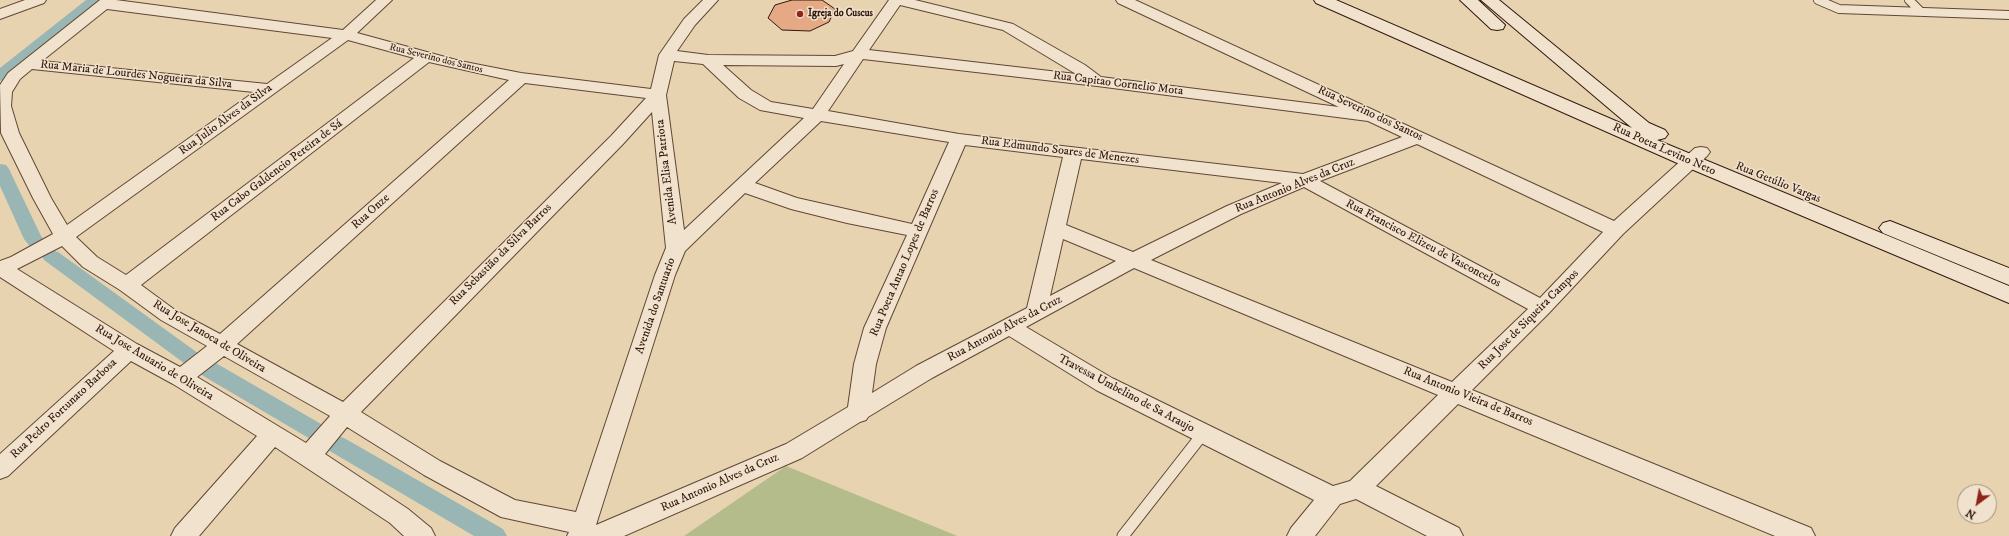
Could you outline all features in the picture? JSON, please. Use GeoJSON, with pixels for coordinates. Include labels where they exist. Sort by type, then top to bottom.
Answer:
{"type":"FeatureCollection","features":[{"type":"Feature","properties":{"kind":"main road","name":"Rua Poeta Levino Neto"},"geometry":{"type":"LineString","coordinates":[[1322,0],[1544,96],[1623,132],[1696,157],[2009,294]]}},
{"type":"Feature","properties":{"kind":"main road"},"geometry":{"type":"LineString","coordinates":[[1468,0],[1623,132]]}},
{"type":"Feature","properties":{"kind":"main road","name":"Rua Getúlio Vargas"},"geometry":{"type":"LineString","coordinates":[[1489,0],[1642,127],[1696,157],[2009,277]]}},
{"type":"Feature","properties":{"kind":"street"},"geometry":{"type":"LineString","coordinates":[[0,14],[39,0]]}},
{"type":"Feature","properties":{"kind":"street","name":"Rua Julio Alves da Silva"},"geometry":{"type":"LineString","coordinates":[[6,266],[58,240],[346,35],[385,0]]}},
{"type":"Feature","properties":{"kind":"street"},"geometry":{"type":"LineString","coordinates":[[658,95],[668,55],[690,22],[711,0]]}},
{"type":"Feature","properties":{"kind":"street"},"geometry":{"type":"LineString","coordinates":[[896,0],[1008,27],[1080,68],[1097,81]]}},
{"type":"Feature","properties":{"kind":"street","name":"Avenida do Santuario"},"geometry":{"type":"LineString","coordinates":[[588,532],[662,283],[676,248],[817,115],[896,0]]}},
{"type":"Feature","properties":{"kind":"street","name":"Rua Severino dos Santos"},"geometry":{"type":"LineString","coordinates":[[1123,0],[1616,230]]}},
{"type":"Feature","properties":{"kind":"street"},"geometry":{"type":"LineString","coordinates":[[1143,10],[1160,0]]}},
{"type":"Feature","properties":{"kind":"street","name":"Rua Severino dos Santos"},"geometry":{"type":"LineString","coordinates":[[107,2],[346,35],[426,57],[521,78],[658,95]]}},
{"type":"Feature","properties":{"kind":"street","name":"Rua Jose Janoca de Oliveira"},"geometry":{"type":"LineString","coordinates":[[107,2],[14,76],[4,92],[3,106],[5,136],[42,198],[58,240],[127,285],[216,350],[345,414],[432,468],[510,510],[588,532]]}},
{"type":"Feature","properties":{"kind":"street"},"geometry":{"type":"LineString","coordinates":[[668,55],[708,60],[836,61],[860,54]]}},
{"type":"Feature","properties":{"kind":"street","name":"Rua Capitao Cornelio Mota"},"geometry":{"type":"LineString","coordinates":[[860,54],[1097,81],[1376,117]]}},
{"type":"Feature","properties":{"kind":"street","name":"Rua Cabo Galdencio Pereira de Sá"},"geometry":{"type":"LineString","coordinates":[[127,285],[426,57]]}},
{"type":"Feature","properties":{"kind":"street","name":"Rua Edmundo Soares de Menezes"},"geometry":{"type":"LineString","coordinates":[[708,60],[745,94],[766,106],[959,139],[1305,180]]}},
{"type":"Feature","properties":{"kind":"street","name":"Rua Maria de Lourdes Nogueira da Silva"},"geometry":{"type":"LineString","coordinates":[[28,64],[269,90]]}},
{"type":"Feature","properties":{"kind":"street","name":"Rua Onze"},"geometry":{"type":"LineString","coordinates":[[185,375],[216,350],[521,78]]}},
{"type":"Feature","properties":{"kind":"street","name":"Avenida Elisa Patriota"},"geometry":{"type":"LineString","coordinates":[[658,95],[676,248]]}},
{"type":"Feature","properties":{"kind":"street","name":"Rua Sebastião da Silva Barros"},"geometry":{"type":"LineString","coordinates":[[312,453],[345,414],[617,140],[658,95]]}},
{"type":"Feature","properties":{"kind":"street","name":"Rua Antonio Alves da Cruz"},"geometry":{"type":"LineString","coordinates":[[588,532],[794,451],[858,414],[924,372],[1134,260],[1234,210],[1305,180],[1419,137]]}},
{"type":"Feature","properties":{"kind":"street","name":"Rua Poeta Antao Lopes de Barros"},"geometry":{"type":"LineString","coordinates":[[858,414],[865,364],[875,328],[959,139]]}},
{"type":"Feature","properties":{"kind":"street"},"geometry":{"type":"LineString","coordinates":[[1036,313],[1073,153]]}},
{"type":"Feature","properties":{"kind":"street","name":"Rua Jose de Siqueira Campos"},"geometry":{"type":"LineString","coordinates":[[1358,488],[1542,308],[1616,230],[1696,157]]}},
{"type":"Feature","properties":{"kind":"street","name":"Rua Francisco Elizeu de Vasconcelos"},"geometry":{"type":"LineString","coordinates":[[1305,180],[1542,308]]}},
{"type":"Feature","properties":{"kind":"street"},"geometry":{"type":"LineString","coordinates":[[742,185],[791,203],[846,217],[917,231]]}},
{"type":"Feature","properties":{"kind":"street","name":"Rua Antonio Vieira de Barros"},"geometry":{"type":"LineString","coordinates":[[1055,228],[1457,392],[1802,536]]}},
{"type":"Feature","properties":{"kind":"street","name":"Rua Jose Anuario de Oliveira"},"geometry":{"type":"LineString","coordinates":[[6,266],[129,350],[185,375],[273,434],[312,453],[400,516],[422,536]]}},
{"type":"Feature","properties":{"kind":"street","name":"Travessa Umbelino de Sa Araujo"},"geometry":{"type":"LineString","coordinates":[[1010,326],[1104,384],[1202,435],[1331,497]]}},
{"type":"Feature","properties":{"kind":"street","name":"Rua Pedro Fortunato Barbosa"},"geometry":{"type":"LineString","coordinates":[[0,469],[129,350]]}},
{"type":"Feature","properties":{"kind":"street"},"geometry":{"type":"LineString","coordinates":[[184,536],[273,434]]}},
{"type":"Feature","properties":{"kind":"street"},"geometry":{"type":"LineString","coordinates":[[1300,536],[1331,497],[1358,488],[1450,536]]}},
{"type":"Feature","properties":{"kind":"lane"},"geometry":{"type":"LineString","coordinates":[[1818,0],[1831,7],[1839,9],[2009,15]]}},
{"type":"Feature","properties":{"kind":"lane"},"geometry":{"type":"LineString","coordinates":[[1909,0],[1922,12]]}},
{"type":"Feature","properties":{"kind":"lane","name":"Travessa Umbelino de Sa Araujo"},"geometry":{"type":"LineString","coordinates":[[1123,536],[1202,435]]}},
{"type":"Feature","properties":{"kind":"green space"},"geometry":{"type":"Polygon","coordinates":[[[786,466],[955,535],[957,536],[684,536],[786,466]]]}},
{"type":"Feature","properties":{"kind":"building"},"geometry":{"type":"Polygon","coordinates":[[[792,0],[822,0],[835,9],[829,22],[810,31],[782,30],[768,18],[775,5],[792,0]]]}},
{"type":"Feature","properties":{"kind":"waterway"},"geometry":{"type":"LineString","coordinates":[[0,76],[95,0]]}},
{"type":"Feature","properties":{"kind":"waterway"},"geometry":{"type":"LineString","coordinates":[[0,169],[16,200],[33,239],[39,245]]}},
{"type":"Feature","properties":{"kind":"waterway"},"geometry":{"type":"LineString","coordinates":[[51,256],[195,361]]}},
{"type":"Feature","properties":{"kind":"waterway"},"geometry":{"type":"LineString","coordinates":[[207,368],[320,434]]}},
{"type":"Feature","properties":{"kind":"waterway"},"geometry":{"type":"LineString","coordinates":[[336,444],[495,536]]}},
{"type":"Feature","properties":{"kind":"place","name":"Igreja do Cuscus"},"geometry":{"type":"Point","coordinates":[800,14]}}]}
